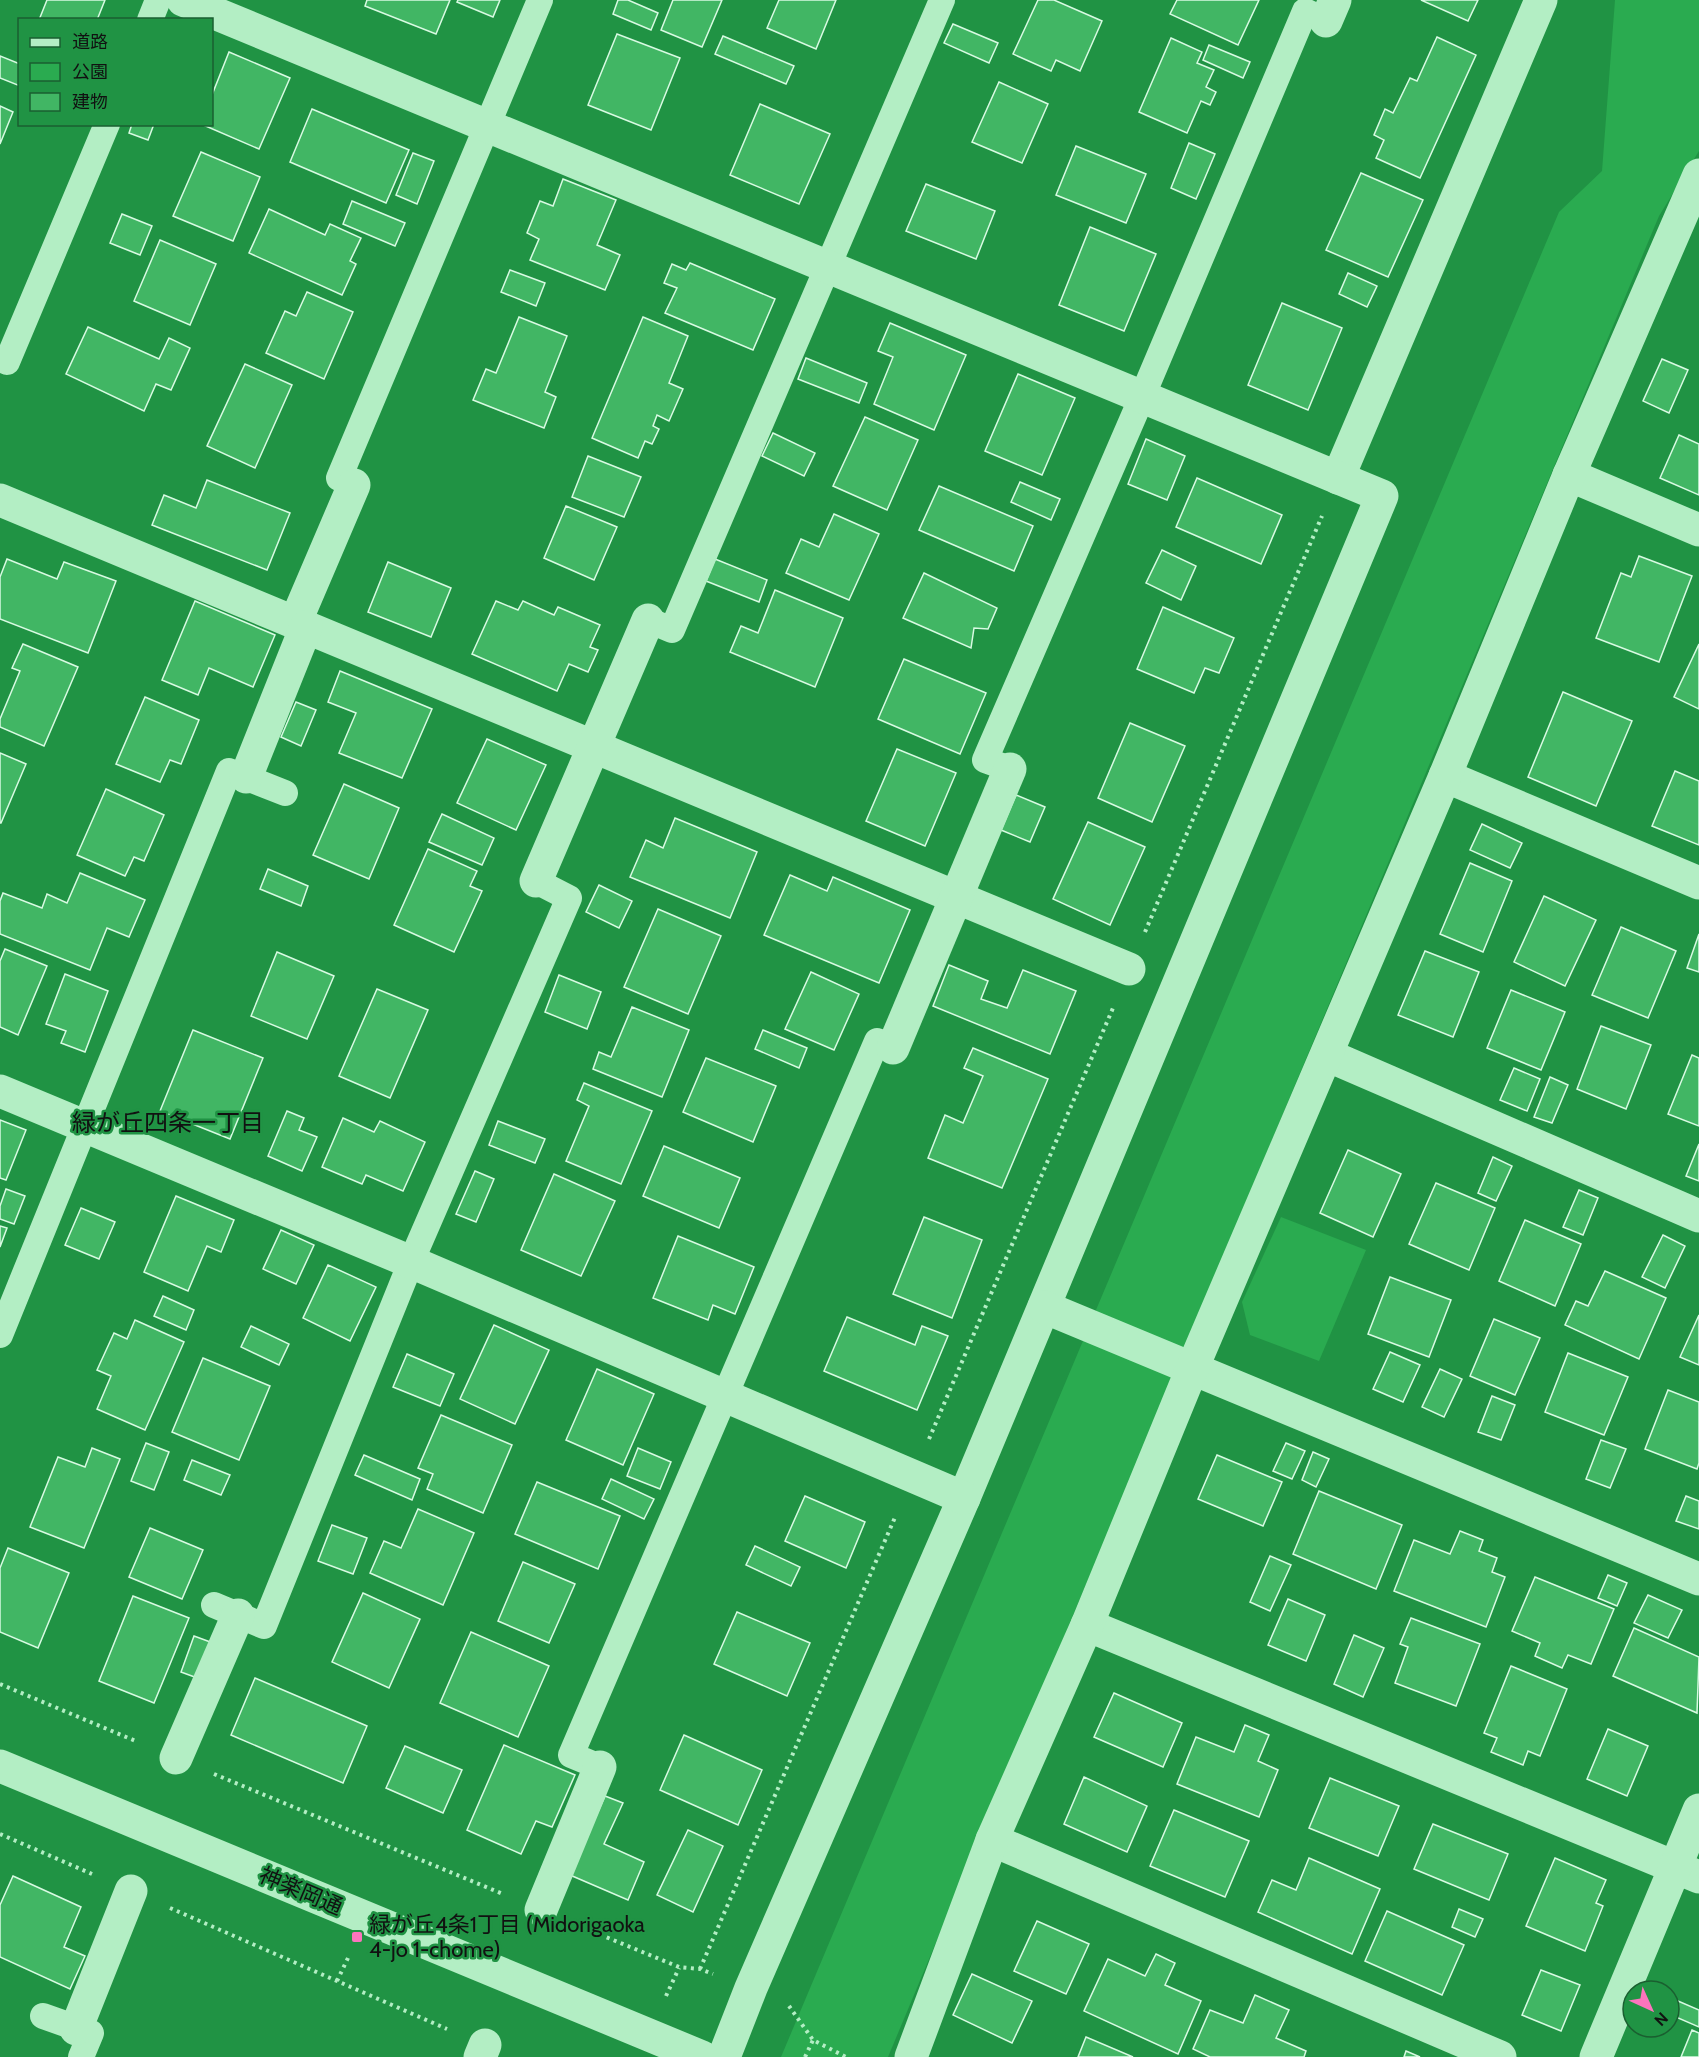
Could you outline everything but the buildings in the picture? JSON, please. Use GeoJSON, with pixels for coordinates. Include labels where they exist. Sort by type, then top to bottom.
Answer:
{"type":"FeatureCollection","features":[{"type":"Feature","properties":{"kind":"street"},"geometry":{"type":"LineString","coordinates":[[183,0],[1382,496],[964,1498],[751,1988],[724,2057]]}},
{"type":"Feature","properties":{"kind":"street"},"geometry":{"type":"LineString","coordinates":[[1338,478],[1541,0]]}},
{"type":"Feature","properties":{"kind":"street"},"geometry":{"type":"LineString","coordinates":[[911,2057],[992,1840],[1087,1625],[1192,1369],[1445,776],[1569,475],[1699,175]]}},
{"type":"Feature","properties":{"kind":"street"},"geometry":{"type":"LineString","coordinates":[[1569,475],[1699,530]]}},
{"type":"Feature","properties":{"kind":"street"},"geometry":{"type":"LineString","coordinates":[[246,777],[354,485]]}},
{"type":"Feature","properties":{"kind":"street"},"geometry":{"type":"LineString","coordinates":[[0,500],[1129,969]]}},
{"type":"Feature","properties":{"kind":"street"},"geometry":{"type":"LineString","coordinates":[[536,881],[648,620]]}},
{"type":"Feature","properties":{"kind":"street"},"geometry":{"type":"LineString","coordinates":[[893,1048],[1010,769]]}},
{"type":"Feature","properties":{"kind":"street"},"geometry":{"type":"LineString","coordinates":[[1445,776],[1699,883]]}},
{"type":"Feature","properties":{"kind":"street"},"geometry":{"type":"LineString","coordinates":[[1327,1055],[1699,1216]]}},
{"type":"Feature","properties":{"kind":"street"},"geometry":{"type":"LineString","coordinates":[[0,1091],[411,1262],[724,1398],[964,1498]]}},
{"type":"Feature","properties":{"kind":"street"},"geometry":{"type":"LineString","coordinates":[[1044,1307],[1699,1579]]}},
{"type":"Feature","properties":{"kind":"street"},"geometry":{"type":"LineString","coordinates":[[176,1758],[226,1610]]}},
{"type":"Feature","properties":{"kind":"street"},"geometry":{"type":"LineString","coordinates":[[1087,1625],[1687,1872]]}},
{"type":"Feature","properties":{"kind":"street","name":"神楽岡通"},"geometry":{"type":"LineString","coordinates":[[0,1766],[702,2057]]}},
{"type":"Feature","properties":{"kind":"street"},"geometry":{"type":"LineString","coordinates":[[541,1910],[600,1767]]}},
{"type":"Feature","properties":{"kind":"street"},"geometry":{"type":"LineString","coordinates":[[1596,2057],[1687,1872],[1699,1810]]}},
{"type":"Feature","properties":{"kind":"street"},"geometry":{"type":"LineString","coordinates":[[992,1840],[1500,2057]]}},
{"type":"Feature","properties":{"kind":"street"},"geometry":{"type":"LineString","coordinates":[[78,2043],[131,1891]]}},
{"type":"Feature","properties":{"kind":"lane"},"geometry":{"type":"LineString","coordinates":[[151,18],[158,0]]}},
{"type":"Feature","properties":{"kind":"lane"},"geometry":{"type":"LineString","coordinates":[[354,485],[339,478],[540,0]]}},
{"type":"Feature","properties":{"kind":"lane"},"geometry":{"type":"LineString","coordinates":[[648,620],[672,630],[942,0]]}},
{"type":"Feature","properties":{"kind":"lane"},"geometry":{"type":"LineString","coordinates":[[1010,769],[984,760],[1142,397],[1305,11],[1330,10]]}},
{"type":"Feature","properties":{"kind":"lane"},"geometry":{"type":"LineString","coordinates":[[0,358],[8,362],[105,126]]}},
{"type":"Feature","properties":{"kind":"lane"},"geometry":{"type":"LineString","coordinates":[[0,1335],[229,771],[285,793]]}},
{"type":"Feature","properties":{"kind":"lane"},"geometry":{"type":"LineString","coordinates":[[226,1610],[264,1626],[411,1262],[569,898],[536,881]]}},
{"type":"Feature","properties":{"kind":"lane"},"geometry":{"type":"LineString","coordinates":[[600,1767],[571,1755],[877,1041],[893,1048]]}},
{"type":"Feature","properties":{"kind":"lane"},"geometry":{"type":"LineString","coordinates":[[44,2016],[78,2043]]}},
{"type":"Feature","properties":{"kind":"path"},"geometry":{"type":"LineString","coordinates":[[0,1684],[679,1968],[700,1969],[913,1477],[1338,478]]}},
{"type":"Feature","properties":{"kind":"path"},"geometry":{"type":"LineString","coordinates":[[0,1834],[337,1982],[483,2051]]}},
{"type":"Feature","properties":{"kind":"path"},"geometry":{"type":"LineString","coordinates":[[337,1982],[348,1958]]}},
{"type":"Feature","properties":{"kind":"path"},"geometry":{"type":"LineString","coordinates":[[788,2005],[813,2040],[846,2057]]}},
{"type":"Feature","properties":{"kind":"path"},"geometry":{"type":"LineString","coordinates":[[805,2057],[813,2040]]}},
{"type":"Feature","properties":{"kind":"green space"},"geometry":{"type":"Polygon","coordinates":[[[1615,0],[1699,0],[1699,151],[1659,216],[888,2057],[781,2057],[1559,212],[1602,171],[1615,0]]]}},
{"type":"Feature","properties":{"kind":"green space"},"geometry":{"type":"Polygon","coordinates":[[[1281,1217],[1366,1250],[1319,1361],[1250,1335],[1242,1302],[1281,1217]]]}},
{"type":"Feature","properties":{"kind":"place","name":"緑が丘4条1丁目 (Midorigaoka 4-jo 1-chome)"},"geometry":{"type":"Point","coordinates":[357,1937]}},
{"type":"Feature","properties":{"kind":"district","name":"緑が丘四条一丁目"},"geometry":{"type":"Point","coordinates":[168,1122]}}]}
